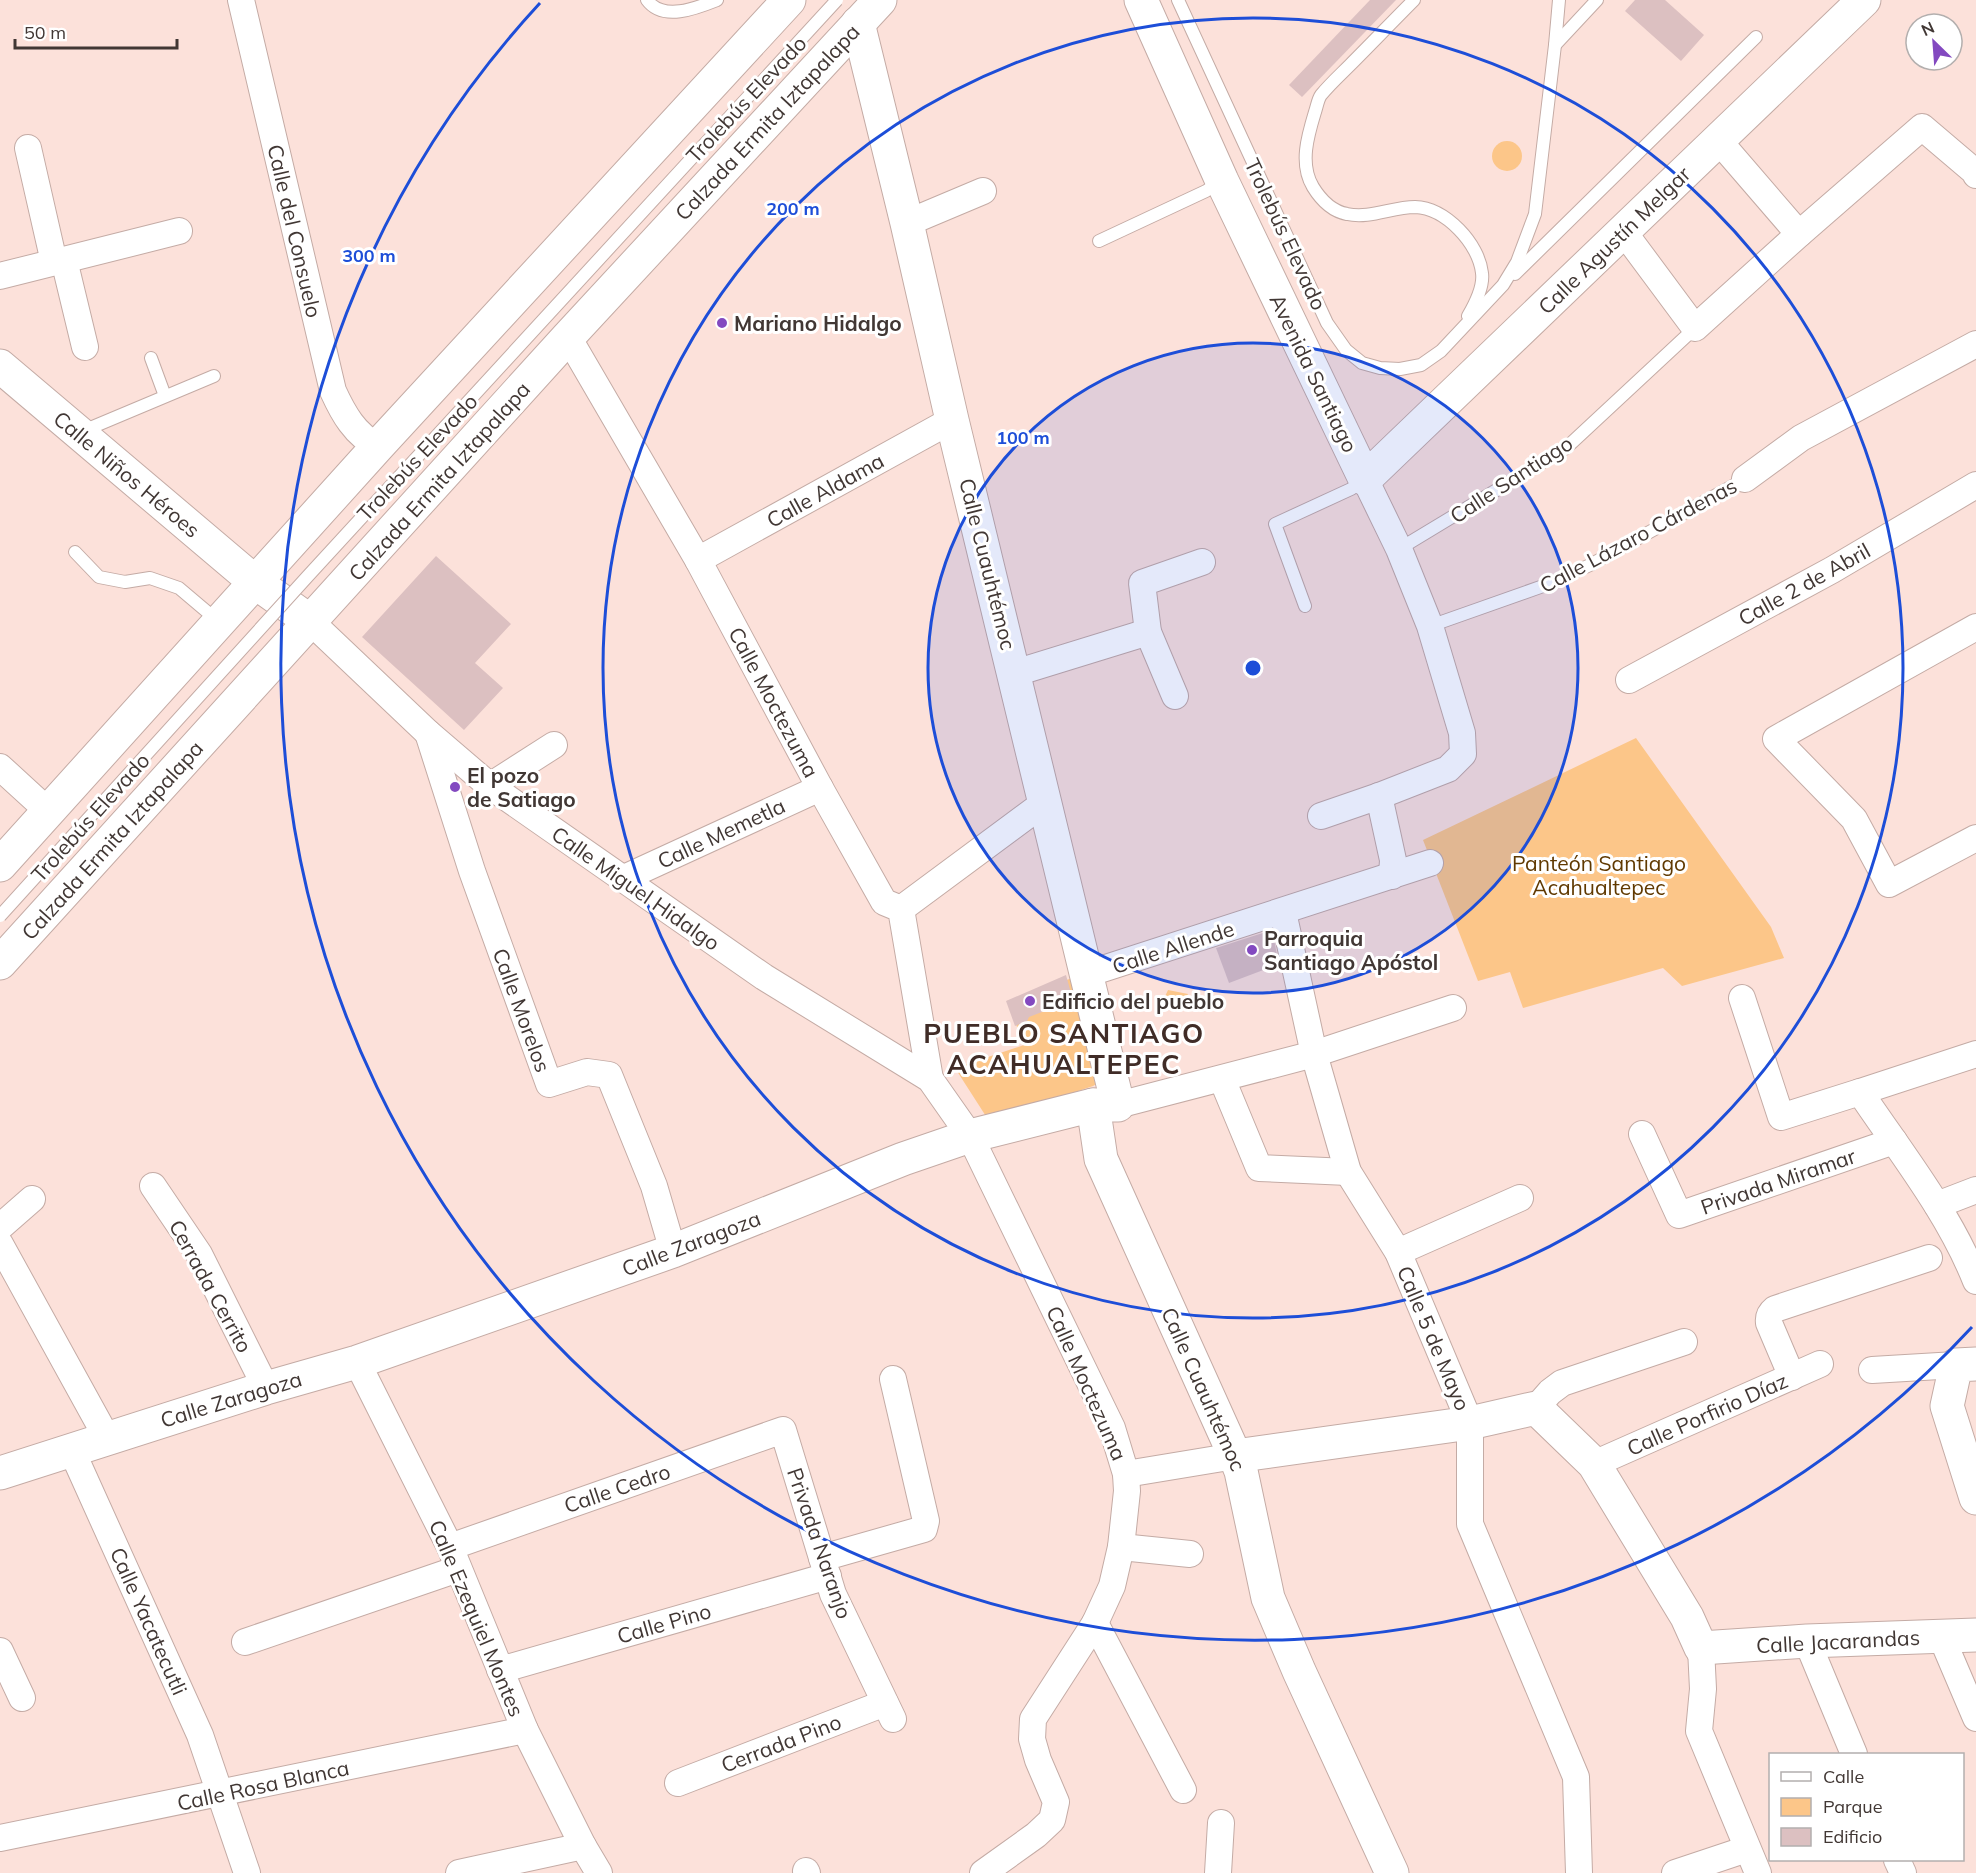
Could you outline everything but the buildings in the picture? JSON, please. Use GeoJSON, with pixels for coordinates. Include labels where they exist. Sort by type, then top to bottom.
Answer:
{"type":"FeatureCollection","features":[{"type":"Feature","properties":{"kind":"street","name":"Calle del Consuelo"},"geometry":{"type":"LineString","coordinates":[[241,0],[333,391],[349,421],[368,441],[378,446]]}},
{"type":"Feature","properties":{"kind":"street"},"geometry":{"type":"LineString","coordinates":[[0,865],[378,446],[789,0]]}},
{"type":"Feature","properties":{"kind":"street","name":"Calzada Ermita Iztapalapa"},"geometry":{"type":"LineString","coordinates":[[0,963],[568,337],[847,12],[880,0]]}},
{"type":"Feature","properties":{"kind":"street","name":"Avenida Santiago"},"geometry":{"type":"LineString","coordinates":[[1140,0],[1222,181],[1399,549],[1430,626],[1462,733],[1463,754],[1448,769],[1379,796]]}},
{"type":"Feature","properties":{"kind":"street","name":"Calle Agustín Melgar"},"geometry":{"type":"LineString","coordinates":[[1365,479],[1864,0]]}},
{"type":"Feature","properties":{"kind":"street","name":"Calle Cuauhtémoc"},"geometry":{"type":"LineString","coordinates":[[847,12],[908,223],[952,420],[1087,974],[1105,1105],[1101,1159],[1235,1456],[1241,1471],[1268,1598],[1392,1873]]}},
{"type":"Feature","properties":{"kind":"street","name":"Calle Santiago"},"geometry":{"type":"LineString","coordinates":[[1695,328],[1922,128],[1976,173]]}},
{"type":"Feature","properties":{"kind":"street"},"geometry":{"type":"LineString","coordinates":[[1718,140],[1799,234]]}},
{"type":"Feature","properties":{"kind":"street"},"geometry":{"type":"LineString","coordinates":[[28,148],[85,346]]}},
{"type":"Feature","properties":{"kind":"street"},"geometry":{"type":"LineString","coordinates":[[908,223],[983,191]]}},
{"type":"Feature","properties":{"kind":"street"},"geometry":{"type":"LineString","coordinates":[[0,276],[179,231]]}},
{"type":"Feature","properties":{"kind":"street"},"geometry":{"type":"LineString","coordinates":[[1623,231],[1695,328]]}},
{"type":"Feature","properties":{"kind":"street","name":"Calle Moctezuma"},"geometry":{"type":"LineString","coordinates":[[568,337],[699,560],[820,788],[884,902],[901,909]]}},
{"type":"Feature","properties":{"kind":"street"},"geometry":{"type":"LineString","coordinates":[[1745,479],[1800,438],[1976,344]]}},
{"type":"Feature","properties":{"kind":"street","name":"Calle Niños Héroes"},"geometry":{"type":"LineString","coordinates":[[0,366],[255,582],[311,622]]}},
{"type":"Feature","properties":{"kind":"street","name":"Calle Aldama"},"geometry":{"type":"LineString","coordinates":[[699,560],[952,420]]}},
{"type":"Feature","properties":{"kind":"street","name":"Calle 2 de Abril"},"geometry":{"type":"LineString","coordinates":[[1629,680],[1832,570],[1976,485]]}},
{"type":"Feature","properties":{"kind":"street"},"geometry":{"type":"LineString","coordinates":[[1175,696],[1148,632],[1142,583],[1202,562]]}},
{"type":"Feature","properties":{"kind":"street","name":"Calle Miguel Hidalgo"},"geometry":{"type":"LineString","coordinates":[[311,622],[428,733],[490,786],[764,977],[930,1079],[970,1136]]}},
{"type":"Feature","properties":{"kind":"street"},"geometry":{"type":"LineString","coordinates":[[1976,627],[1776,739],[1854,819],[1889,884],[1976,838]]}},
{"type":"Feature","properties":{"kind":"street"},"geometry":{"type":"LineString","coordinates":[[1015,673],[1148,632]]}},
{"type":"Feature","properties":{"kind":"street","name":"Calle Morelos"},"geometry":{"type":"LineString","coordinates":[[428,733],[472,871],[549,1084],[587,1072],[609,1075],[654,1186],[674,1251]]}},
{"type":"Feature","properties":{"kind":"street"},"geometry":{"type":"LineString","coordinates":[[490,786],[554,745]]}},
{"type":"Feature","properties":{"kind":"street"},"geometry":{"type":"LineString","coordinates":[[7,773],[48,811]]}},
{"type":"Feature","properties":{"kind":"street","name":"Calle Memetla"},"geometry":{"type":"LineString","coordinates":[[622,879],[820,788]]}},
{"type":"Feature","properties":{"kind":"street"},"geometry":{"type":"LineString","coordinates":[[1321,816],[1379,796],[1393,860],[1392,876]]}},
{"type":"Feature","properties":{"kind":"street"},"geometry":{"type":"LineString","coordinates":[[930,1079],[901,909],[1044,803]]}},
{"type":"Feature","properties":{"kind":"street","name":"Calle Allende"},"geometry":{"type":"LineString","coordinates":[[1087,974],[1430,863]]}},
{"type":"Feature","properties":{"kind":"street","name":"Calle 5 de Mayo"},"geometry":{"type":"LineString","coordinates":[[1283,912],[1314,1054],[1348,1172],[1398,1252],[1470,1423],[1470,1524],[1576,1777],[1580,1873]]}},
{"type":"Feature","properties":{"kind":"street"},"geometry":{"type":"LineString","coordinates":[[1742,998],[1781,1118],[1976,1054]]}},
{"type":"Feature","properties":{"kind":"street","name":"Calle Zaragoza"},"geometry":{"type":"LineString","coordinates":[[0,1473],[266,1388],[357,1362],[674,1251],[903,1159],[970,1136],[1222,1078],[1314,1054],[1453,1008]]}},
{"type":"Feature","properties":{"kind":"street"},"geometry":{"type":"LineString","coordinates":[[1222,1078],[1259,1168],[1348,1172]]}},
{"type":"Feature","properties":{"kind":"street"},"geometry":{"type":"LineString","coordinates":[[1860,1092],[1937,1205],[1966,1257],[1976,1281]]}},
{"type":"Feature","properties":{"kind":"street","name":"Privada Miramar"},"geometry":{"type":"LineString","coordinates":[[1642,1134],[1679,1215],[1894,1141]]}},
{"type":"Feature","properties":{"kind":"street","name":"Calle Moctezuma"},"geometry":{"type":"LineString","coordinates":[[970,1136],[1112,1428],[1126,1474],[1127,1491],[1121,1547],[1112,1586],[1095,1623],[1033,1719],[1032,1739],[1038,1760],[1056,1802],[1052,1820],[1036,1835],[983,1873]]}},
{"type":"Feature","properties":{"kind":"street","name":"Cerrada Cerrito"},"geometry":{"type":"LineString","coordinates":[[153,1186],[199,1254],[266,1388]]}},
{"type":"Feature","properties":{"kind":"street"},"geometry":{"type":"LineString","coordinates":[[1937,1205],[1976,1190]]}},
{"type":"Feature","properties":{"kind":"street"},"geometry":{"type":"LineString","coordinates":[[1398,1252],[1520,1198]]}},
{"type":"Feature","properties":{"kind":"street"},"geometry":{"type":"LineString","coordinates":[[0,1227],[32,1199]]}},
{"type":"Feature","properties":{"kind":"street"},"geometry":{"type":"LineString","coordinates":[[0,1244],[107,1438]]}},
{"type":"Feature","properties":{"kind":"street"},"geometry":{"type":"LineString","coordinates":[[1792,1377],[1769,1323],[1768,1317],[1771,1312],[1929,1258]]}},
{"type":"Feature","properties":{"kind":"street"},"geometry":{"type":"LineString","coordinates":[[1126,1474],[1235,1456],[1470,1423],[1536,1408],[1550,1392],[1562,1383],[1684,1342]]}},
{"type":"Feature","properties":{"kind":"street","name":"Calle Ezequiel Montes"},"geometry":{"type":"LineString","coordinates":[[357,1362],[454,1558],[525,1730],[583,1846],[599,1873]]}},
{"type":"Feature","properties":{"kind":"street","name":"Calle Porfirio Díaz"},"geometry":{"type":"LineString","coordinates":[[1594,1464],[1820,1364]]}},
{"type":"Feature","properties":{"kind":"street"},"geometry":{"type":"LineString","coordinates":[[1872,1370],[1966,1364],[1947,1406],[1976,1498]]}},
{"type":"Feature","properties":{"kind":"street","name":"Calle Pino"},"geometry":{"type":"LineString","coordinates":[[500,1670],[825,1567],[924,1529],[926,1521],[892,1379]]}},
{"type":"Feature","properties":{"kind":"street"},"geometry":{"type":"LineString","coordinates":[[1536,1408],[1594,1464],[1687,1617],[1701,1648],[1703,1689],[1699,1731],[1758,1873]]}},
{"type":"Feature","properties":{"kind":"street","name":"Calle Cedro"},"geometry":{"type":"LineString","coordinates":[[245,1642],[783,1430]]}},
{"type":"Feature","properties":{"kind":"street","name":"Privada Naranjo"},"geometry":{"type":"LineString","coordinates":[[783,1430],[833,1594],[889,1711]]}},
{"type":"Feature","properties":{"kind":"street","name":"Calle Yacatecutli"},"geometry":{"type":"LineString","coordinates":[[72,1451],[200,1736],[247,1873]]}},
{"type":"Feature","properties":{"kind":"street"},"geometry":{"type":"LineString","coordinates":[[1121,1547],[1190,1554]]}},
{"type":"Feature","properties":{"kind":"street"},"geometry":{"type":"LineString","coordinates":[[1095,1623],[1183,1790]]}},
{"type":"Feature","properties":{"kind":"street","name":"Calle Jacarandas"},"geometry":{"type":"LineString","coordinates":[[1701,1648],[1807,1641],[1976,1635]]}},
{"type":"Feature","properties":{"kind":"street"},"geometry":{"type":"LineString","coordinates":[[1941,1636],[1976,1718]]}},
{"type":"Feature","properties":{"kind":"street"},"geometry":{"type":"LineString","coordinates":[[1807,1641],[1853,1753]]}},
{"type":"Feature","properties":{"kind":"street"},"geometry":{"type":"LineString","coordinates":[[0,1651],[22,1698]]}},
{"type":"Feature","properties":{"kind":"street","name":"Cerrada Pino"},"geometry":{"type":"LineString","coordinates":[[678,1783],[889,1711]]}},
{"type":"Feature","properties":{"kind":"street","name":"Calle Rosa Blanca"},"geometry":{"type":"LineString","coordinates":[[0,1838],[525,1730]]}},
{"type":"Feature","properties":{"kind":"street"},"geometry":{"type":"LineString","coordinates":[[1218,1873],[1221,1823]]}},
{"type":"Feature","properties":{"kind":"street"},"geometry":{"type":"LineString","coordinates":[[459,1873],[583,1846]]}},
{"type":"Feature","properties":{"kind":"street"},"geometry":{"type":"LineString","coordinates":[[1675,1873],[1747,1849]]}},
{"type":"Feature","properties":{"kind":"lane"},"geometry":{"type":"LineString","coordinates":[[647,0],[651,6],[667,11],[717,0]]}},
{"type":"Feature","properties":{"kind":"lane","name":"Trolebús Elevado"},"geometry":{"type":"LineString","coordinates":[[1178,0],[1327,323],[1346,350],[1362,363],[1380,368],[1400,369],[1420,365],[1441,351],[1503,285],[1516,262],[1535,214],[1556,45],[1558,0]]}},
{"type":"Feature","properties":{"kind":"lane","name":"Trolebús Elevado"},"geometry":{"type":"LineString","coordinates":[[1414,0],[1319,97],[1307,136],[1306,166],[1310,182],[1330,208],[1347,214],[1366,215],[1416,207],[1434,211],[1448,221],[1471,244],[1483,275],[1473,307],[1456,334]]}},
{"type":"Feature","properties":{"kind":"lane"},"geometry":{"type":"LineString","coordinates":[[1556,45],[1597,0]]}},
{"type":"Feature","properties":{"kind":"lane","name":"Trolebús Elevado"},"geometry":{"type":"LineString","coordinates":[[0,916],[307,577],[847,12]]}},
{"type":"Feature","properties":{"kind":"lane"},"geometry":{"type":"LineString","coordinates":[[1503,285],[1756,37]]}},
{"type":"Feature","properties":{"kind":"lane"},"geometry":{"type":"LineString","coordinates":[[1100,241],[1206,191],[1222,181]]}},
{"type":"Feature","properties":{"kind":"lane","name":"Calle Santiago"},"geometry":{"type":"LineString","coordinates":[[1399,549],[1566,448],[1695,328]]}},
{"type":"Feature","properties":{"kind":"lane"},"geometry":{"type":"LineString","coordinates":[[151,358],[165,396]]}},
{"type":"Feature","properties":{"kind":"lane"},"geometry":{"type":"LineString","coordinates":[[79,433],[214,376]]}},
{"type":"Feature","properties":{"kind":"lane"},"geometry":{"type":"LineString","coordinates":[[1305,606],[1275,524],[1351,489],[1365,479]]}},
{"type":"Feature","properties":{"kind":"lane","name":"Calle Lázaro Cárdenas"},"geometry":{"type":"LineString","coordinates":[[1430,626],[1546,585],[1581,569],[1745,479]]}},
{"type":"Feature","properties":{"kind":"lane"},"geometry":{"type":"LineString","coordinates":[[75,552],[99,578],[125,582],[150,579],[179,588],[218,622]]}},
{"type":"Feature","properties":{"kind":"green space"},"geometry":{"type":"Polygon","coordinates":[[[1507,141],[1517,146],[1522,156],[1517,166],[1507,171],[1497,166],[1492,156],[1497,146],[1507,141]]]}},
{"type":"Feature","properties":{"kind":"green space","name":"Panteón Santiago Acahualtepec"},"geometry":{"type":"Polygon","coordinates":[[[1636,738],[1771,927],[1784,958],[1682,986],[1663,968],[1523,1008],[1510,972],[1478,981],[1423,840],[1636,738]]]}},
{"type":"Feature","properties":{"kind":"green space"},"geometry":{"type":"Polygon","coordinates":[[[1078,976],[1101,1081],[1093,1086],[989,1121],[955,1068],[1024,1045],[1007,1001],[1078,976]]]}},
{"type":"Feature","properties":{"kind":"green space"},"geometry":{"type":"Polygon","coordinates":[[[1168,990],[1188,994],[1180,1011],[1161,1005],[1168,990]]]}},
{"type":"Feature","properties":{"kind":"place","name":"Mariano Hidalgo"},"geometry":{"type":"Point","coordinates":[722,323]}},
{"type":"Feature","properties":{"kind":"place","name":"El pozo de Satiago"},"geometry":{"type":"Point","coordinates":[455,787]}},
{"type":"Feature","properties":{"kind":"place","name":"Parroquia Santiago Apóstol"},"geometry":{"type":"Point","coordinates":[1252,950]}},
{"type":"Feature","properties":{"kind":"place","name":"Edificio del pueblo"},"geometry":{"type":"Point","coordinates":[1030,1001]}},
{"type":"Feature","properties":{"kind":"district","name":"PUEBLO SANTIAGO ACAHUALTEPEC"},"geometry":{"type":"Point","coordinates":[1064,1048]}}]}
